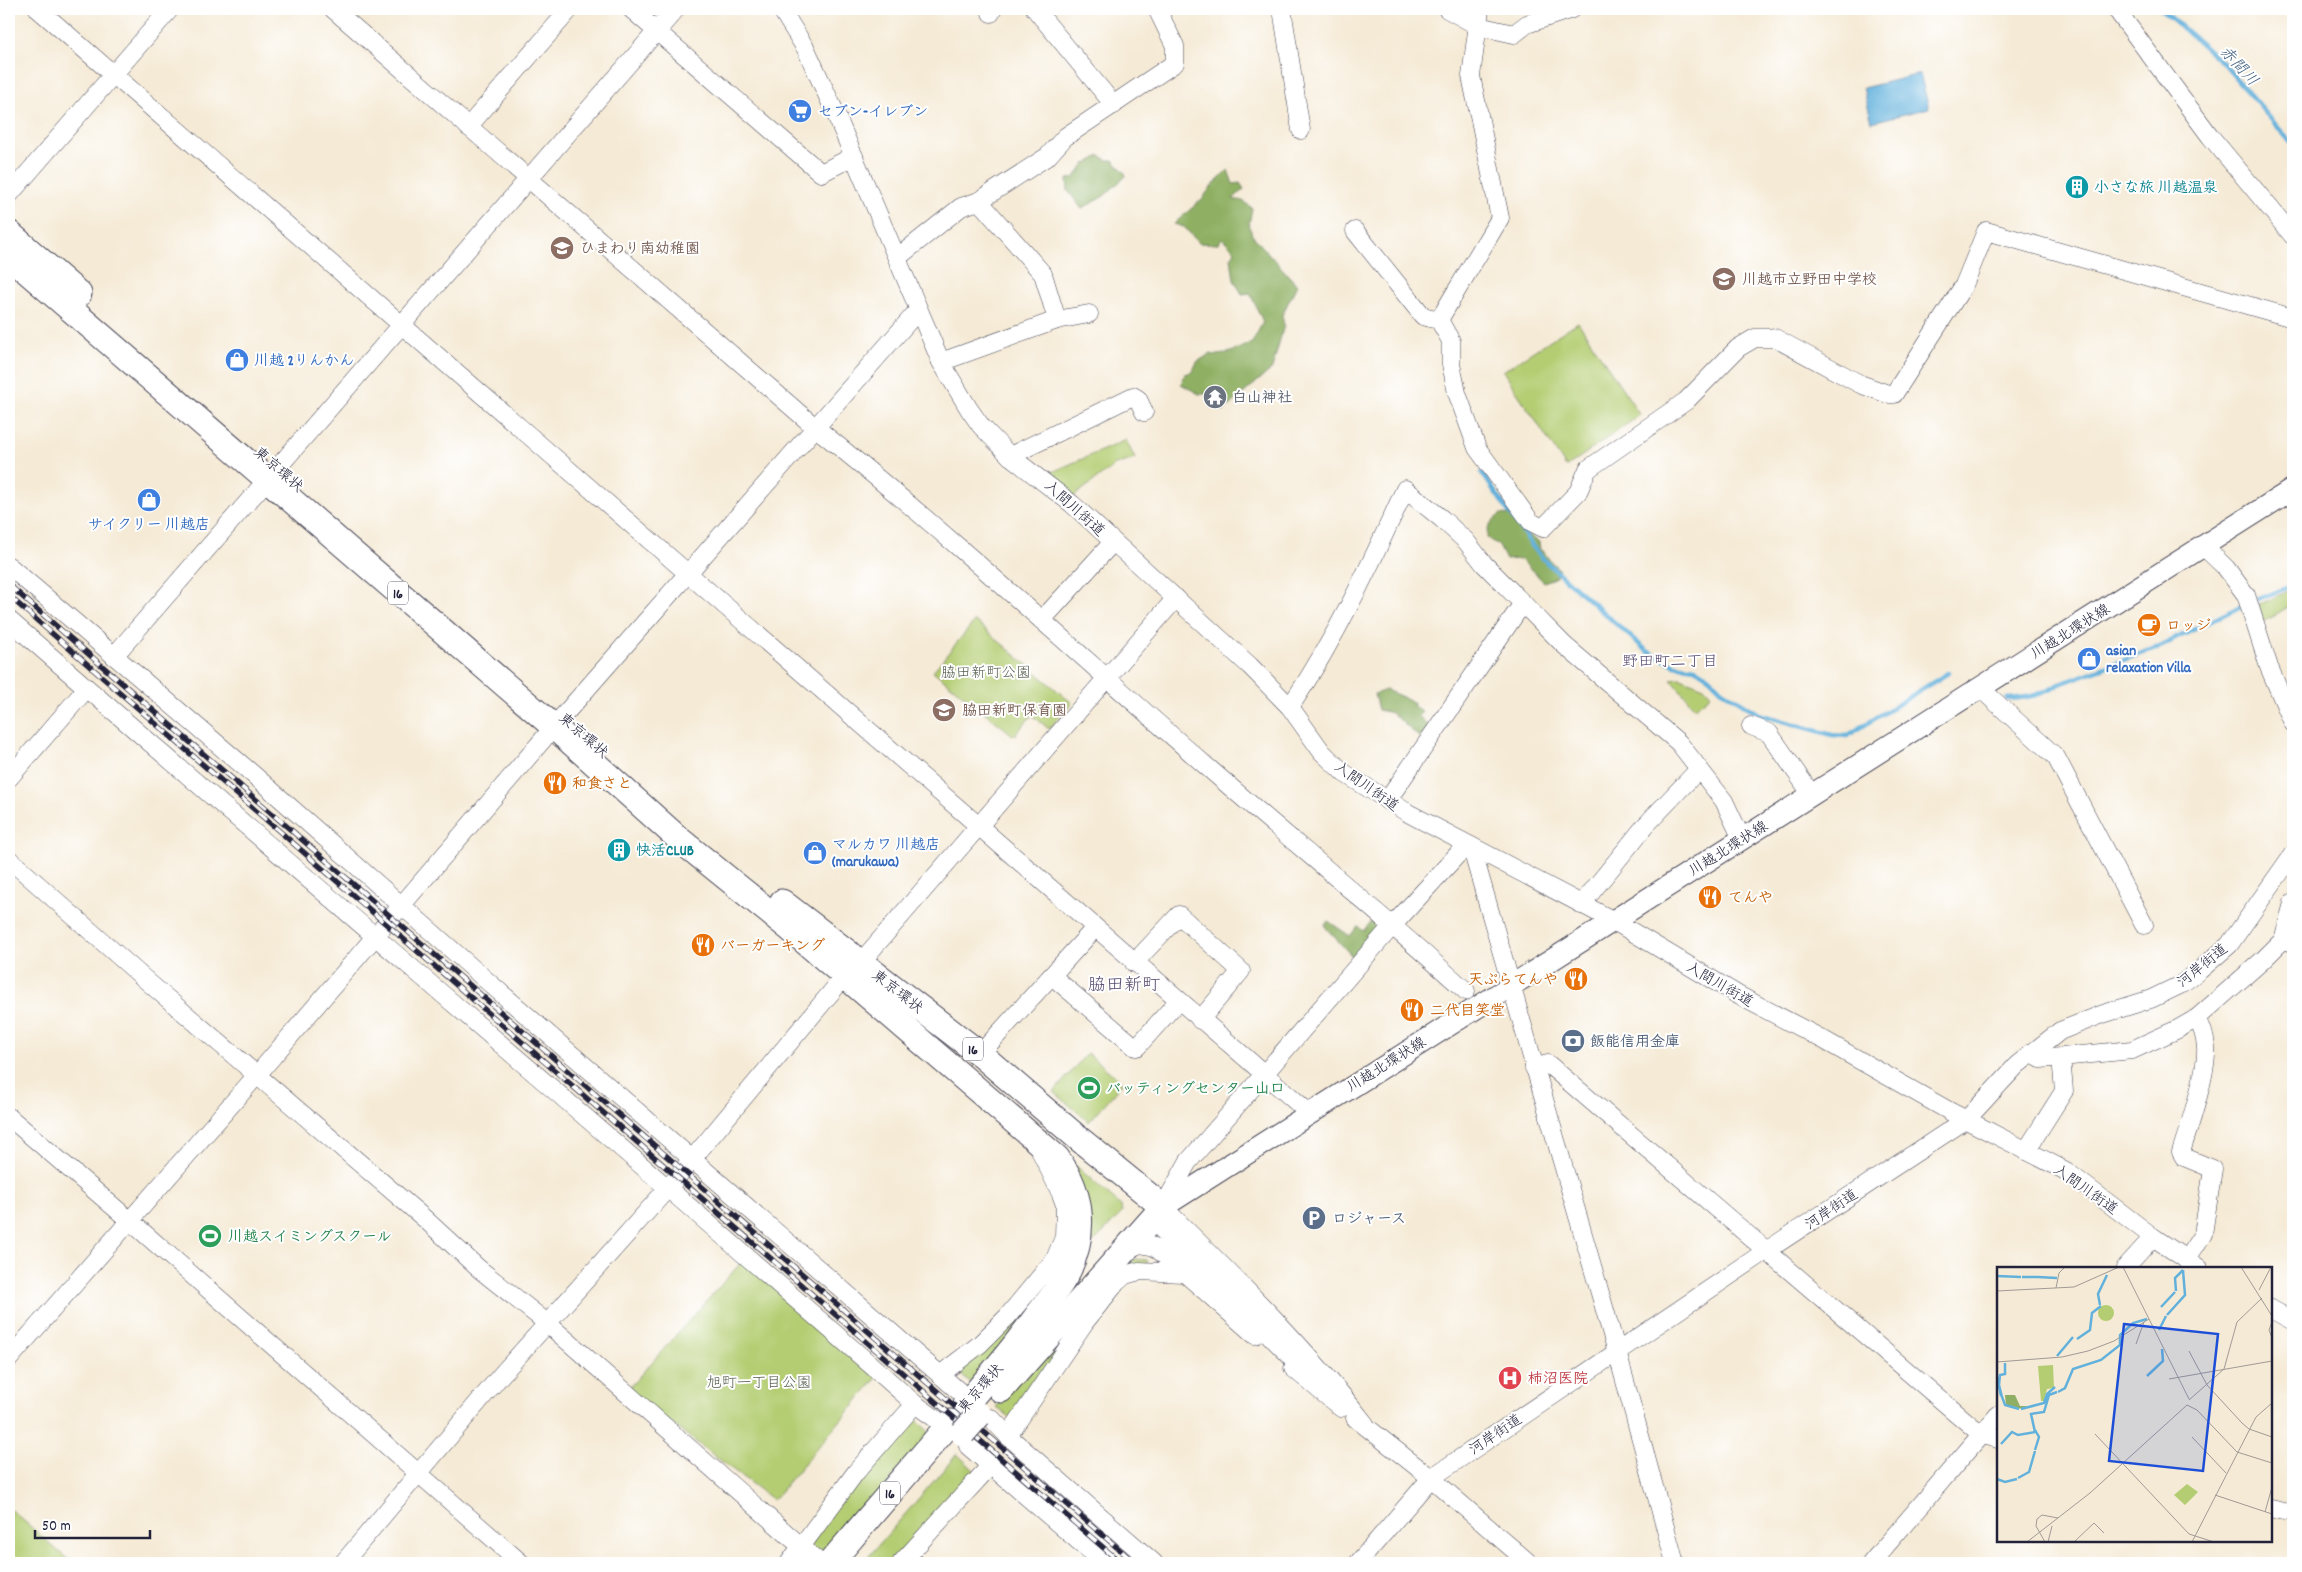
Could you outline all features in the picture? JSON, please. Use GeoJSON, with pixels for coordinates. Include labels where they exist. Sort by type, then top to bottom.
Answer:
{"type":"FeatureCollection","features":[{"type":"Feature","properties":{"kind":"highway","name":"東京環状"},"geometry":{"type":"LineString","coordinates":[[9,233],[273,474]]}},
{"type":"Feature","properties":{"kind":"highway","name":"東京環状"},"geometry":{"type":"LineString","coordinates":[[9,256],[273,474],[559,722],[777,898],[1034,1140],[1057,1158],[1066,1171],[1073,1185],[1080,1213],[1079,1243],[1065,1278],[964,1419],[851,1563]]}},
{"type":"Feature","properties":{"kind":"highway","name":"東京環状"},"geometry":{"type":"LineString","coordinates":[[559,722],[680,840],[789,928],[924,1027],[1152,1213]]}},
{"type":"Feature","properties":{"kind":"highway","name":"東京環状"},"geometry":{"type":"LineString","coordinates":[[789,928],[980,1054],[1078,1138],[1152,1213]]}},
{"type":"Feature","properties":{"kind":"highway","name":"東京環状"},"geometry":{"type":"LineString","coordinates":[[830,1563],[1123,1251],[1152,1213]]}},
{"type":"Feature","properties":{"kind":"highway"},"geometry":{"type":"LineString","coordinates":[[1009,1354],[1124,1227],[1152,1213]]}},
{"type":"Feature","properties":{"kind":"main road","name":"川越北環状線"},"geometry":{"type":"LineString","coordinates":[[1152,1213],[1308,1112],[1614,921],[2293,489]]}},
{"type":"Feature","properties":{"kind":"street"},"geometry":{"type":"LineString","coordinates":[[38,9],[688,575],[979,825],[1134,963],[1308,1112]]}},
{"type":"Feature","properties":{"kind":"street"},"geometry":{"type":"LineString","coordinates":[[9,195],[170,9]]}},
{"type":"Feature","properties":{"kind":"street"},"geometry":{"type":"LineString","coordinates":[[333,9],[816,428],[860,463],[1042,620],[1204,764],[1393,925],[1466,991]]}},
{"type":"Feature","properties":{"kind":"street"},"geometry":{"type":"LineString","coordinates":[[468,127],[570,9]]}},
{"type":"Feature","properties":{"kind":"street"},"geometry":{"type":"LineString","coordinates":[[631,9],[821,173],[854,156]]}},
{"type":"Feature","properties":{"kind":"street"},"geometry":{"type":"LineString","coordinates":[[114,656],[676,9]]}},
{"type":"Feature","properties":{"kind":"street","name":"入間川街道"},"geometry":{"type":"LineString","coordinates":[[782,9],[806,49],[854,156],[941,362],[969,409],[1010,456],[1072,504],[1250,666],[1290,707],[1331,761],[1344,773],[1386,801],[1614,921],[1738,995],[1822,1038],[1951,1112],[1968,1119],[2066,1171],[2153,1237],[2193,1264]]}},
{"type":"Feature","properties":{"kind":"street"},"geometry":{"type":"LineString","coordinates":[[1035,9],[1114,105]]}},
{"type":"Feature","properties":{"kind":"street"},"geometry":{"type":"LineString","coordinates":[[897,258],[961,207],[979,201],[1048,156],[1065,137],[1175,63],[1175,46],[1157,9]]}},
{"type":"Feature","properties":{"kind":"street"},"geometry":{"type":"LineString","coordinates":[[1282,9],[1301,130]]}},
{"type":"Feature","properties":{"kind":"street"},"geometry":{"type":"LineString","coordinates":[[1447,9],[1478,26],[1514,34],[1527,24],[1572,9]]}},
{"type":"Feature","properties":{"kind":"street"},"geometry":{"type":"LineString","coordinates":[[1439,320],[1500,218],[1471,76],[1480,9]]}},
{"type":"Feature","properties":{"kind":"street"},"geometry":{"type":"LineString","coordinates":[[2116,9],[2216,144],[2293,236]]}},
{"type":"Feature","properties":{"kind":"street"},"geometry":{"type":"LineString","coordinates":[[979,201],[1043,274],[1057,320]]}},
{"type":"Feature","properties":{"kind":"street"},"geometry":{"type":"LineString","coordinates":[[1355,231],[1423,316],[1439,320],[1452,341],[1451,364],[1457,393],[1477,448],[1531,522],[1544,528],[1578,492],[1588,469],[1686,401],[1738,348],[1755,338],[1775,338],[1860,384],[1888,394],[1894,394],[1964,285],[1986,231],[2293,318]]}},
{"type":"Feature","properties":{"kind":"street"},"geometry":{"type":"LineString","coordinates":[[9,1359],[559,722],[914,315],[919,312]]}},
{"type":"Feature","properties":{"kind":"street"},"geometry":{"type":"LineString","coordinates":[[941,362],[1057,320],[1088,314]]}},
{"type":"Feature","properties":{"kind":"street"},"geometry":{"type":"LineString","coordinates":[[1010,456],[1133,396],[1138,399],[1144,412]]}},
{"type":"Feature","properties":{"kind":"street"},"geometry":{"type":"LineString","coordinates":[[1290,707],[1320,663],[1365,577],[1405,489],[1448,524],[1564,644],[1678,743],[1724,801],[1742,839]]}},
{"type":"Feature","properties":{"kind":"street"},"geometry":{"type":"LineString","coordinates":[[1042,620],[1113,542]]}},
{"type":"Feature","properties":{"kind":"street"},"geometry":{"type":"LineString","coordinates":[[2204,546],[2226,568],[2246,595],[2269,667],[2293,723]]}},
{"type":"Feature","properties":{"kind":"street"},"geometry":{"type":"LineString","coordinates":[[9,566],[255,776],[940,1375],[991,1465],[1104,1563]]}},
{"type":"Feature","properties":{"kind":"street"},"geometry":{"type":"LineString","coordinates":[[343,1563],[502,1374],[668,1188],[852,970],[1108,679],[1176,598]]}},
{"type":"Feature","properties":{"kind":"street"},"geometry":{"type":"LineString","coordinates":[[1386,801],[1524,603]]}},
{"type":"Feature","properties":{"kind":"street"},"geometry":{"type":"LineString","coordinates":[[9,620],[740,1249],[915,1404],[964,1419],[1008,1436],[1154,1563]]}},
{"type":"Feature","properties":{"kind":"street"},"geometry":{"type":"LineString","coordinates":[[9,778],[87,688]]}},
{"type":"Feature","properties":{"kind":"street"},"geometry":{"type":"LineString","coordinates":[[1980,688],[2056,757],[2144,925]]}},
{"type":"Feature","properties":{"kind":"street"},"geometry":{"type":"LineString","coordinates":[[1751,726],[1769,732],[1812,795]]}},
{"type":"Feature","properties":{"kind":"street"},"geometry":{"type":"LineString","coordinates":[[1581,904],[1639,833],[1699,769]]}},
{"type":"Feature","properties":{"kind":"street"},"geometry":{"type":"LineString","coordinates":[[1152,1213],[1188,1162],[1393,925],[1458,854],[1471,846],[1617,1352],[1675,1563]]}},
{"type":"Feature","properties":{"kind":"street","name":"河岸街道"},"geometry":{"type":"LineString","coordinates":[[1358,1563],[1431,1478],[1766,1251],[1968,1119],[2016,1065],[2060,1031],[2103,1014],[2151,999],[2180,985],[2200,970],[2228,945],[2293,854]]}},
{"type":"Feature","properties":{"kind":"street"},"geometry":{"type":"LineString","coordinates":[[9,859],[148,982],[425,1219],[478,1268],[547,1323],[820,1563]]}},
{"type":"Feature","properties":{"kind":"street"},"geometry":{"type":"LineString","coordinates":[[2031,1054],[2041,1059],[2132,1050],[2197,1018],[2263,960],[2288,942],[2293,903]]}},
{"type":"Feature","properties":{"kind":"street"},"geometry":{"type":"LineString","coordinates":[[1134,963],[1176,916],[1192,927],[1241,971],[1200,1020]]}},
{"type":"Feature","properties":{"kind":"street"},"geometry":{"type":"LineString","coordinates":[[980,1054],[1096,928]]}},
{"type":"Feature","properties":{"kind":"street"},"geometry":{"type":"LineString","coordinates":[[1052,976],[1135,1047],[1178,1001]]}},
{"type":"Feature","properties":{"kind":"street"},"geometry":{"type":"LineString","coordinates":[[2193,1264],[2203,1234],[2213,1169],[2184,1157],[2181,1152],[2198,1093],[2206,1048],[2202,1027],[2197,1018]]}},
{"type":"Feature","properties":{"kind":"street"},"geometry":{"type":"LineString","coordinates":[[2026,1151],[2064,1091],[2061,1057]]}},
{"type":"Feature","properties":{"kind":"street"},"geometry":{"type":"LineString","coordinates":[[1534,1068],[1548,1064],[1766,1251],[1990,1437]]}},
{"type":"Feature","properties":{"kind":"street"},"geometry":{"type":"LineString","coordinates":[[9,1117],[521,1563]]}},
{"type":"Feature","properties":{"kind":"street"},"geometry":{"type":"LineString","coordinates":[[940,1375],[980,1344],[1007,1317],[1036,1284],[1058,1252],[1064,1237],[1065,1205],[1034,1140]]}},
{"type":"Feature","properties":{"kind":"street"},"geometry":{"type":"LineString","coordinates":[[1152,1213],[1340,1408]]}},
{"type":"Feature","properties":{"kind":"street"},"geometry":{"type":"LineString","coordinates":[[1152,1213],[1244,1288],[1346,1399],[1365,1424]]}},
{"type":"Feature","properties":{"kind":"street"},"geometry":{"type":"LineString","coordinates":[[2126,1267],[2153,1237]]}},
{"type":"Feature","properties":{"kind":"street"},"geometry":{"type":"LineString","coordinates":[[1123,1251],[1140,1244],[1148,1244],[1155,1247],[1340,1408],[1365,1424],[1431,1478],[1529,1563]]}},
{"type":"Feature","properties":{"kind":"street"},"geometry":{"type":"LineString","coordinates":[[1008,1436],[1085,1322],[1116,1283],[1125,1275],[1139,1271],[1183,1273]]}},
{"type":"Feature","properties":{"kind":"street"},"geometry":{"type":"LineString","coordinates":[[2272,1310],[2293,1321]]}},
{"type":"Feature","properties":{"kind":"street"},"geometry":{"type":"LineString","coordinates":[[789,1563],[856,1472],[915,1404]]}},
{"type":"Feature","properties":{"kind":"street"},"geometry":{"type":"LineString","coordinates":[[1871,1563],[1990,1437],[1997,1418]]}},
{"type":"Feature","properties":{"kind":"street"},"geometry":{"type":"LineString","coordinates":[[901,1563],[991,1465]]}},
{"type":"Feature","properties":{"kind":"street"},"geometry":{"type":"LineString","coordinates":[[2272,1508],[2293,1513]]}},
{"type":"Feature","properties":{"kind":"green space"},"geometry":{"type":"Polygon","coordinates":[[[1100,156],[1113,160],[1126,176],[1104,196],[1082,209],[1068,191],[1067,179],[1074,178],[1085,164],[1100,156]]]}},
{"type":"Feature","properties":{"kind":"green space"},"geometry":{"type":"Polygon","coordinates":[[[1228,170],[1233,184],[1240,183],[1244,189],[1233,199],[1243,201],[1252,208],[1249,224],[1252,235],[1297,285],[1282,315],[1284,325],[1272,369],[1223,411],[1210,394],[1199,394],[1181,384],[1185,374],[1192,372],[1197,362],[1210,354],[1226,354],[1252,343],[1263,322],[1250,293],[1242,294],[1234,280],[1231,258],[1235,251],[1222,238],[1217,244],[1199,243],[1184,227],[1174,224],[1202,199],[1228,170]]]}},
{"type":"Feature","properties":{"kind":"green space"},"geometry":{"type":"Polygon","coordinates":[[[1578,322],[1640,415],[1566,467],[1503,371],[1578,322]]]}},
{"type":"Feature","properties":{"kind":"green space"},"geometry":{"type":"Polygon","coordinates":[[[1126,440],[1135,459],[1115,465],[1073,497],[1048,476],[1052,472],[1126,440]]]}},
{"type":"Feature","properties":{"kind":"green space"},"geometry":{"type":"Polygon","coordinates":[[[1501,514],[1517,516],[1526,525],[1527,534],[1539,542],[1540,550],[1559,569],[1556,577],[1544,582],[1520,559],[1506,560],[1499,546],[1487,538],[1490,524],[1501,514]]]}},
{"type":"Feature","properties":{"kind":"green space"},"geometry":{"type":"Polygon","coordinates":[[[2293,590],[2293,604],[2263,622],[2258,605],[2293,590]]]}},
{"type":"Feature","properties":{"kind":"green space","name":"脇田新町公園"},"geometry":{"type":"Polygon","coordinates":[[[975,621],[1072,703],[1049,729],[1032,715],[1014,736],[933,671],[975,621]]]}},
{"type":"Feature","properties":{"kind":"green space"},"geometry":{"type":"Polygon","coordinates":[[[1681,678],[1704,687],[1711,695],[1695,708],[1671,679],[1681,678]]]}},
{"type":"Feature","properties":{"kind":"green space"},"geometry":{"type":"Polygon","coordinates":[[[1386,690],[1410,700],[1413,706],[1422,711],[1419,716],[1429,727],[1420,738],[1392,713],[1378,710],[1374,694],[1386,690]]]}},
{"type":"Feature","properties":{"kind":"green space"},"geometry":{"type":"Polygon","coordinates":[[[1328,921],[1350,936],[1358,926],[1363,931],[1372,921],[1378,925],[1378,932],[1365,946],[1360,946],[1359,948],[1362,950],[1357,956],[1352,956],[1326,928],[1325,925],[1328,921]]]}},
{"type":"Feature","properties":{"kind":"green space","name":"バッティングセンター山口"},"geometry":{"type":"Polygon","coordinates":[[[1087,1053],[1123,1083],[1089,1122],[1054,1092],[1087,1053]]]}},
{"type":"Feature","properties":{"kind":"green space"},"geometry":{"type":"Polygon","coordinates":[[[1076,1166],[1121,1206],[1122,1213],[1094,1242],[1090,1243],[1076,1166]]]}},
{"type":"Feature","properties":{"kind":"green space","name":"旭町一丁目公園"},"geometry":{"type":"Polygon","coordinates":[[[746,1257],[880,1374],[773,1500],[627,1390],[746,1257]]]}},
{"type":"Feature","properties":{"kind":"green space"},"geometry":{"type":"Polygon","coordinates":[[[1133,1259],[1147,1260],[1148,1264],[1128,1267],[1015,1422],[996,1407],[1052,1344],[1133,1259]]]}},
{"type":"Feature","properties":{"kind":"green space"},"geometry":{"type":"Polygon","coordinates":[[[1061,1270],[972,1384],[956,1370],[1061,1270]]]}},
{"type":"Feature","properties":{"kind":"green space"},"geometry":{"type":"Polygon","coordinates":[[[912,1415],[931,1434],[822,1559],[809,1548],[832,1513],[912,1415]]]}},
{"type":"Feature","properties":{"kind":"green space"},"geometry":{"type":"Polygon","coordinates":[[[957,1454],[978,1474],[894,1563],[863,1563],[957,1454]]]}},
{"type":"Feature","properties":{"kind":"green space"},"geometry":{"type":"Polygon","coordinates":[[[9,1508],[72,1563],[9,1563],[9,1508]]]}},
{"type":"Feature","properties":{"kind":"water"},"geometry":{"type":"Polygon","coordinates":[[[1920,74],[1929,108],[1872,122],[1863,88],[1920,74]]]}},
{"type":"Feature","properties":{"kind":"waterway","name":"赤間川"},"geometry":{"type":"LineString","coordinates":[[2161,9],[2222,62],[2293,145]]}},
{"type":"Feature","properties":{"kind":"waterway"},"geometry":{"type":"LineString","coordinates":[[1482,473],[1533,547],[1547,563],[1647,651],[1675,665],[1695,668],[1709,677],[1722,690],[1759,714],[1832,735],[1847,736],[1948,673]]}},
{"type":"Feature","properties":{"kind":"waterway"},"geometry":{"type":"LineString","coordinates":[[2258,599],[2293,587]]}},
{"type":"Feature","properties":{"kind":"waterway"},"geometry":{"type":"LineString","coordinates":[[2007,699],[2028,697],[2041,693],[2161,646],[2243,605]]}},
{"type":"Feature","properties":{"kind":"railway"},"geometry":{"type":"LineString","coordinates":[[9,585],[1135,1563]]}},
{"type":"Feature","properties":{"kind":"railway"},"geometry":{"type":"LineString","coordinates":[[9,596],[1121,1563]]}},
{"type":"Feature","properties":{"kind":"place","name":"セブン-イレブン"},"geometry":{"type":"Point","coordinates":[800,111]}},
{"type":"Feature","properties":{"kind":"place","name":"小さな旅 川越温泉"},"geometry":{"type":"Point","coordinates":[2077,187]}},
{"type":"Feature","properties":{"kind":"place","name":"ひまわり南幼稚園"},"geometry":{"type":"Point","coordinates":[562,248]}},
{"type":"Feature","properties":{"kind":"place","name":"川越市立野田中学校"},"geometry":{"type":"Point","coordinates":[1724,279]}},
{"type":"Feature","properties":{"kind":"place","name":"川越 2りんかん"},"geometry":{"type":"Point","coordinates":[237,360]}},
{"type":"Feature","properties":{"kind":"place","name":"白山神社"},"geometry":{"type":"Point","coordinates":[1215,397]}},
{"type":"Feature","properties":{"kind":"place","name":"サイクリー 川越店"},"geometry":{"type":"Point","coordinates":[149,500]}},
{"type":"Feature","properties":{"kind":"place","name":"ロッジ"},"geometry":{"type":"Point","coordinates":[2149,625]}},
{"type":"Feature","properties":{"kind":"place","name":"asian relaxation Villa"},"geometry":{"type":"Point","coordinates":[2089,659]}},
{"type":"Feature","properties":{"kind":"place","name":"脇田新町保育園"},"geometry":{"type":"Point","coordinates":[944,710]}},
{"type":"Feature","properties":{"kind":"place","name":"和食さと"},"geometry":{"type":"Point","coordinates":[555,783]}},
{"type":"Feature","properties":{"kind":"place","name":"快活CLUB"},"geometry":{"type":"Point","coordinates":[619,850]}},
{"type":"Feature","properties":{"kind":"place","name":"マルカワ 川越店 (marukawa)"},"geometry":{"type":"Point","coordinates":[815,853]}},
{"type":"Feature","properties":{"kind":"place","name":"てんや"},"geometry":{"type":"Point","coordinates":[1710,897]}},
{"type":"Feature","properties":{"kind":"place","name":"バーガーキング"},"geometry":{"type":"Point","coordinates":[703,945]}},
{"type":"Feature","properties":{"kind":"place","name":"天ぷらてんや"},"geometry":{"type":"Point","coordinates":[1576,979]}},
{"type":"Feature","properties":{"kind":"place","name":"二代目笑堂"},"geometry":{"type":"Point","coordinates":[1412,1010]}},
{"type":"Feature","properties":{"kind":"place","name":"飯能信用金庫"},"geometry":{"type":"Point","coordinates":[1573,1041]}},
{"type":"Feature","properties":{"kind":"place","name":"バッティングセンター山口"},"geometry":{"type":"Point","coordinates":[1089,1088]}},
{"type":"Feature","properties":{"kind":"place","name":"ロジャース"},"geometry":{"type":"Point","coordinates":[1314,1218]}},
{"type":"Feature","properties":{"kind":"place","name":"川越スイミングスクール"},"geometry":{"type":"Point","coordinates":[210,1236]}},
{"type":"Feature","properties":{"kind":"place","name":"柿沼医院"},"geometry":{"type":"Point","coordinates":[1510,1378]}},
{"type":"Feature","properties":{"kind":"district","name":"野田町二丁目"},"geometry":{"type":"Point","coordinates":[1670,660]}},
{"type":"Feature","properties":{"kind":"district","name":"脇田新町"},"geometry":{"type":"Point","coordinates":[1124,984]}}]}
